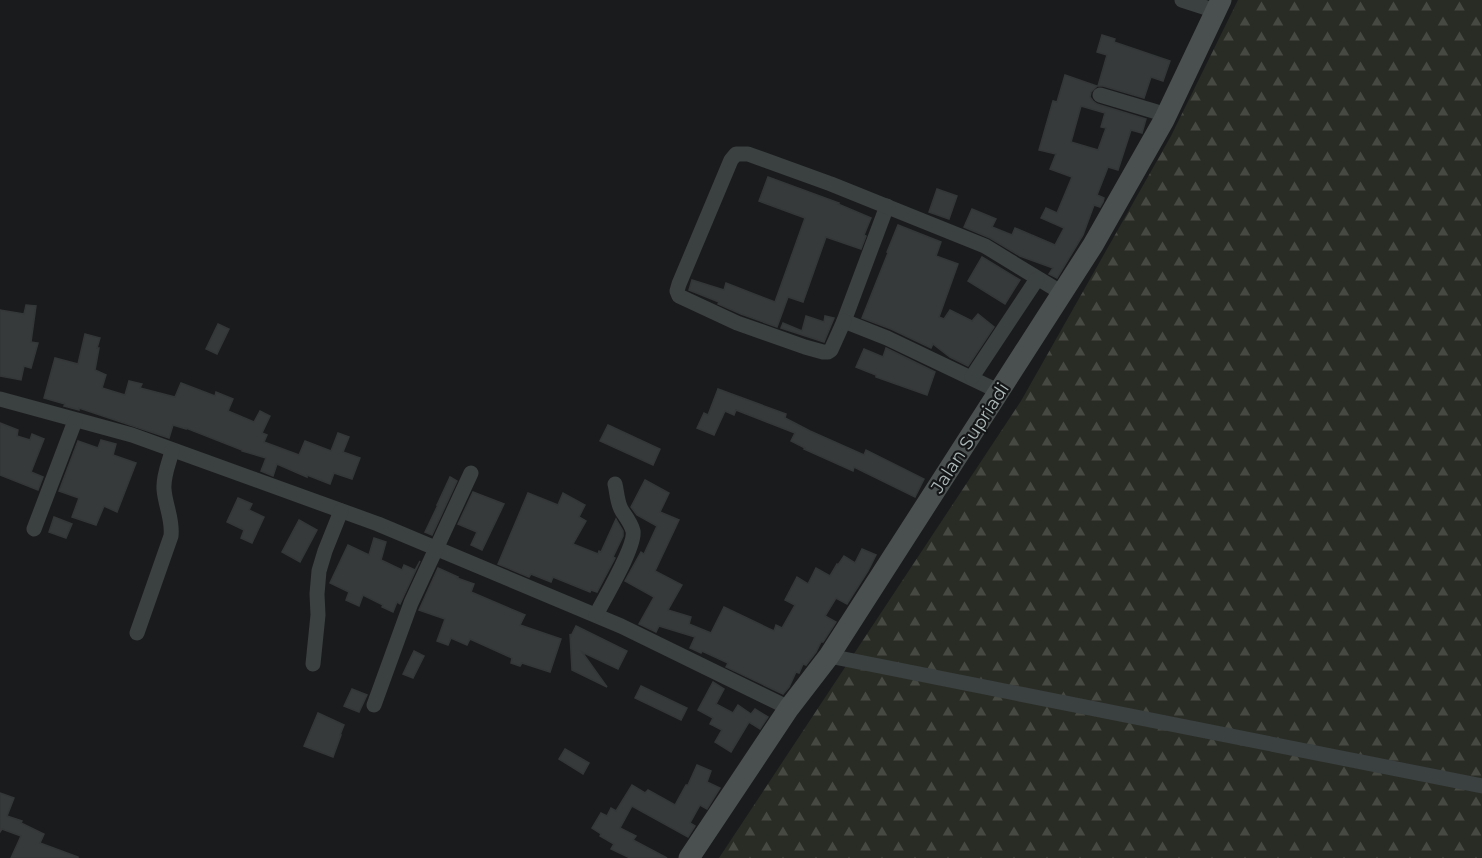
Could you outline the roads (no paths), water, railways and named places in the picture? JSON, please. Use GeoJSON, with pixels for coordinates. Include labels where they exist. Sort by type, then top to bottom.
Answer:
{"type":"FeatureCollection","features":[{"type":"Feature","properties":{"kind":"main road","name":"Jalan Supriadi"},"geometry":{"type":"LineString","coordinates":[[689,858],[789,708],[829,656],[1099,235],[1167,115],[1218,5]]}},
{"type":"Feature","properties":{"kind":"street"},"geometry":{"type":"LineString","coordinates":[[1182,0],[1218,5]]}},
{"type":"Feature","properties":{"kind":"street"},"geometry":{"type":"LineString","coordinates":[[1100,95],[1167,115]]}},
{"type":"Feature","properties":{"kind":"street"},"geometry":{"type":"LineString","coordinates":[[887,207],[844,321],[828,352],[737,323],[682,298],[678,294],[677,288],[731,159],[736,154],[748,154],[887,207],[985,246],[1062,293]]}},
{"type":"Feature","properties":{"kind":"street"},"geometry":{"type":"LineString","coordinates":[[972,377],[1037,279]]}},
{"type":"Feature","properties":{"kind":"street"},"geometry":{"type":"LineString","coordinates":[[844,321],[887,338],[1000,392]]}},
{"type":"Feature","properties":{"kind":"street"},"geometry":{"type":"LineString","coordinates":[[0,399],[132,435],[378,524],[621,626],[789,708]]}},
{"type":"Feature","properties":{"kind":"street"},"geometry":{"type":"LineString","coordinates":[[34,529],[75,421]]}},
{"type":"Feature","properties":{"kind":"street"},"geometry":{"type":"LineString","coordinates":[[137,633],[171,536],[172,524],[164,481],[172,451]]}},
{"type":"Feature","properties":{"kind":"street"},"geometry":{"type":"LineString","coordinates":[[374,705],[411,603],[471,473]]}},
{"type":"Feature","properties":{"kind":"street"},"geometry":{"type":"LineString","coordinates":[[596,615],[633,538],[631,526],[621,510],[615,484]]}},
{"type":"Feature","properties":{"kind":"street"},"geometry":{"type":"LineString","coordinates":[[313,664],[318,615],[319,571],[341,511]]}},
{"type":"Feature","properties":{"kind":"street"},"geometry":{"type":"LineString","coordinates":[[829,656],[1482,786]]}}]}
